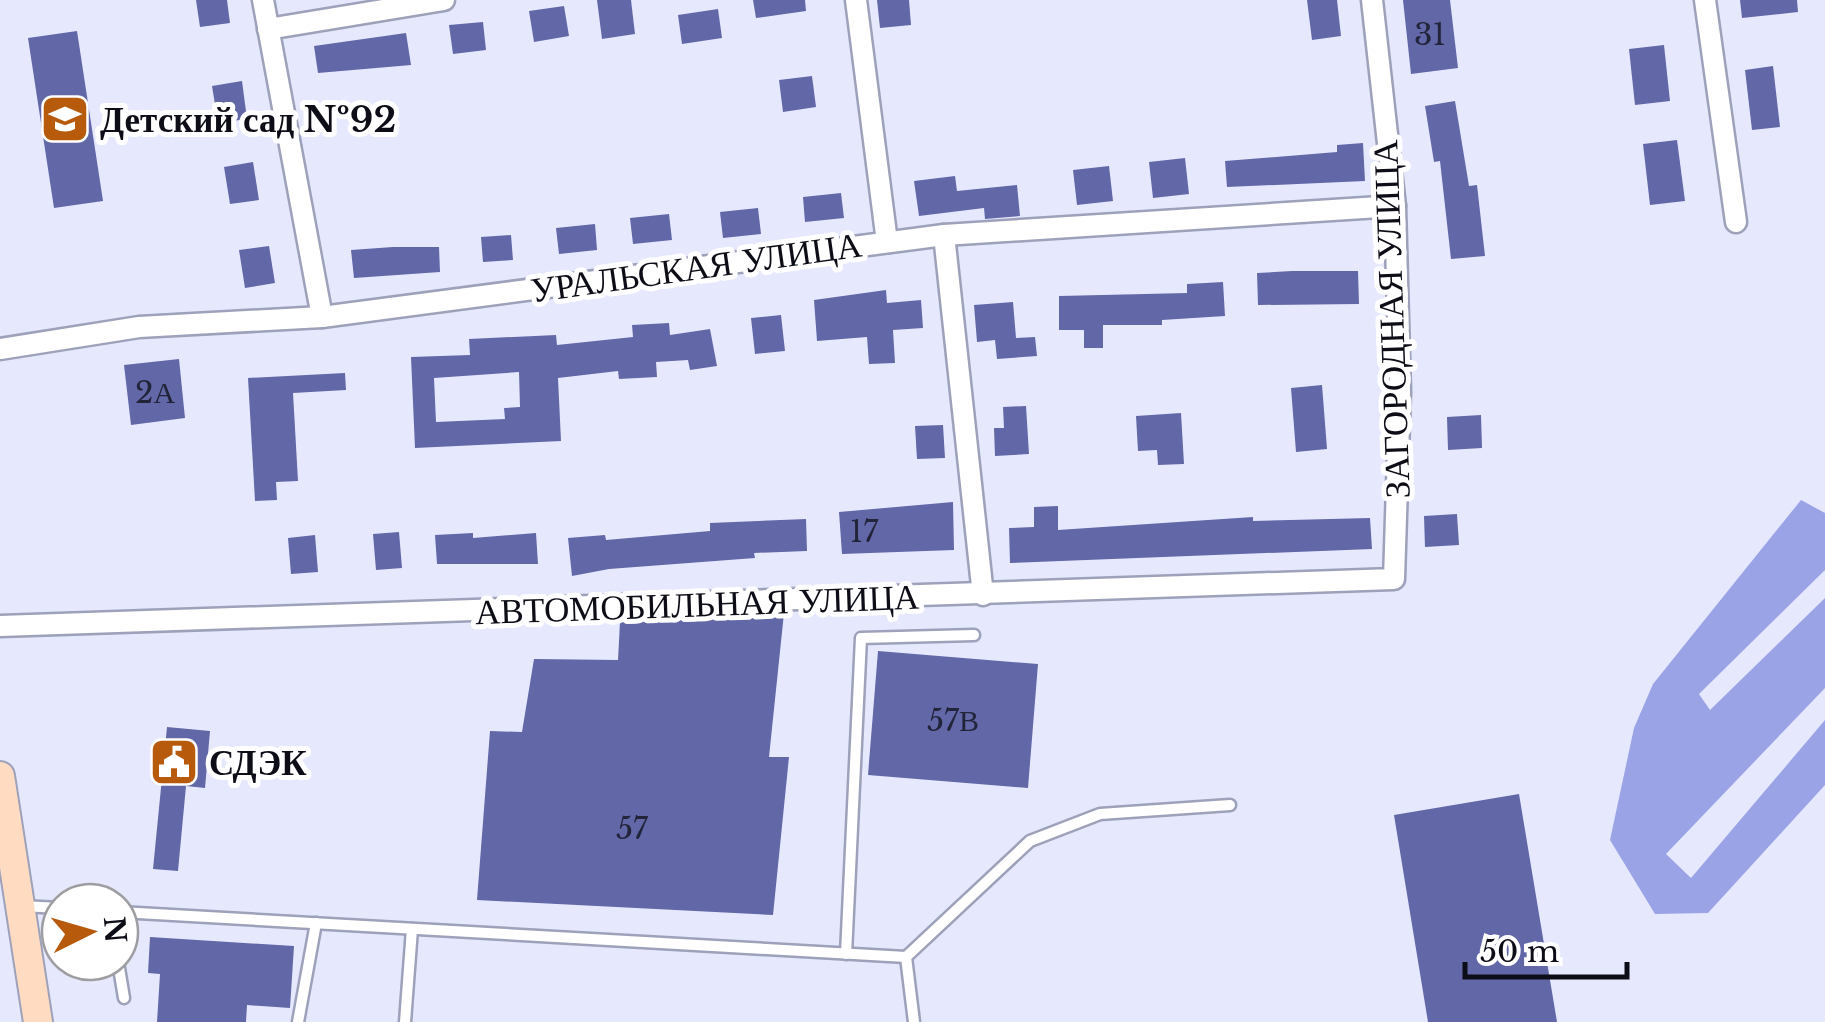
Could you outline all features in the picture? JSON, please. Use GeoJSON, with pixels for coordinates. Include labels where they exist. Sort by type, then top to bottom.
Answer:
{"type":"FeatureCollection","features":[{"type":"Feature","properties":{"kind":"main road"},"geometry":{"type":"LineString","coordinates":[[0,776],[5,839],[38,1022]]}},
{"type":"Feature","properties":{"kind":"street"},"geometry":{"type":"LineString","coordinates":[[262,0],[322,317]]}},
{"type":"Feature","properties":{"kind":"street"},"geometry":{"type":"LineString","coordinates":[[268,29],[444,0]]}},
{"type":"Feature","properties":{"kind":"street"},"geometry":{"type":"LineString","coordinates":[[856,0],[887,242]]}},
{"type":"Feature","properties":{"kind":"street","name":"ЗАГОРОДНАЯ УЛИЦА"},"geometry":{"type":"LineString","coordinates":[[1372,0],[1395,206],[1400,392],[1394,579]]}},
{"type":"Feature","properties":{"kind":"street"},"geometry":{"type":"LineString","coordinates":[[1705,0],[1736,222]]}},
{"type":"Feature","properties":{"kind":"street","name":"УРАЛЬСКАЯ УЛИЦА"},"geometry":{"type":"LineString","coordinates":[[0,349],[139,327],[322,317],[944,236],[1395,206]]}},
{"type":"Feature","properties":{"kind":"street"},"geometry":{"type":"LineString","coordinates":[[944,236],[982,595]]}},
{"type":"Feature","properties":{"kind":"street","name":"АВТОМОБИЛЬНАЯ УЛИЦА"},"geometry":{"type":"LineString","coordinates":[[0,626],[1394,579]]}},
{"type":"Feature","properties":{"kind":"lane"},"geometry":{"type":"LineString","coordinates":[[846,954],[861,638],[974,635]]}},
{"type":"Feature","properties":{"kind":"lane"},"geometry":{"type":"LineString","coordinates":[[140,913],[906,958],[1030,841],[1100,814],[1230,804]]}},
{"type":"Feature","properties":{"kind":"lane"},"geometry":{"type":"LineString","coordinates":[[20,906],[40,907]]}},
{"type":"Feature","properties":{"kind":"lane"},"geometry":{"type":"LineString","coordinates":[[298,1022],[316,923]]}},
{"type":"Feature","properties":{"kind":"lane"},"geometry":{"type":"LineString","coordinates":[[405,1022],[412,929]]}},
{"type":"Feature","properties":{"kind":"lane"},"geometry":{"type":"LineString","coordinates":[[906,958],[914,1022]]}},
{"type":"Feature","properties":{"kind":"lane"},"geometry":{"type":"LineString","coordinates":[[121,982],[124,998]]}},
{"type":"Feature","properties":{"kind":"water"},"geometry":{"type":"Polygon","coordinates":[[[1801,500],[1825,513],[1825,570],[1699,694],[1710,710],[1825,598],[1825,688],[1666,854],[1691,878],[1825,720],[1825,785],[1708,913],[1655,914],[1610,840],[1634,728],[1653,684],[1801,500]]]}},
{"type":"Feature","properties":{"kind":"building"},"geometry":{"type":"Polygon","coordinates":[[[196,0],[227,0],[230,23],[200,27],[196,0]]]}},
{"type":"Feature","properties":{"kind":"building"},"geometry":{"type":"Polygon","coordinates":[[[597,0],[631,0],[635,34],[602,39],[597,0]]]}},
{"type":"Feature","properties":{"kind":"building"},"geometry":{"type":"Polygon","coordinates":[[[753,0],[805,0],[806,11],[756,18],[753,0]]]}},
{"type":"Feature","properties":{"kind":"building"},"geometry":{"type":"Polygon","coordinates":[[[877,0],[909,0],[911,25],[880,28],[877,0]]]}},
{"type":"Feature","properties":{"kind":"building"},"geometry":{"type":"Polygon","coordinates":[[[1307,0],[1337,0],[1341,36],[1312,40],[1307,0]]]}},
{"type":"Feature","properties":{"kind":"building"},"geometry":{"type":"Polygon","coordinates":[[[1403,0],[1450,0],[1458,68],[1411,74],[1403,0]]]}},
{"type":"Feature","properties":{"kind":"building"},"geometry":{"type":"Polygon","coordinates":[[[1740,0],[1797,0],[1798,12],[1742,18],[1740,0]]]}},
{"type":"Feature","properties":{"kind":"building"},"geometry":{"type":"Polygon","coordinates":[[[564,6],[569,36],[534,42],[529,11],[564,6]]]}},
{"type":"Feature","properties":{"kind":"building"},"geometry":{"type":"Polygon","coordinates":[[[718,9],[722,38],[682,44],[678,15],[718,9]]]}},
{"type":"Feature","properties":{"kind":"building"},"geometry":{"type":"Polygon","coordinates":[[[483,22],[486,50],[453,54],[449,25],[483,22]]]}},
{"type":"Feature","properties":{"kind":"building","name":"Детский сад №92"},"geometry":{"type":"Polygon","coordinates":[[[77,31],[103,201],[54,208],[28,38],[77,31]]]}},
{"type":"Feature","properties":{"kind":"building"},"geometry":{"type":"Polygon","coordinates":[[[406,33],[411,65],[318,73],[314,46],[406,33]]]}},
{"type":"Feature","properties":{"kind":"building"},"geometry":{"type":"Polygon","coordinates":[[[1664,45],[1670,101],[1635,105],[1629,49],[1664,45]]]}},
{"type":"Feature","properties":{"kind":"building"},"geometry":{"type":"Polygon","coordinates":[[[1773,66],[1780,127],[1752,130],[1745,70],[1773,66]]]}},
{"type":"Feature","properties":{"kind":"building"},"geometry":{"type":"Polygon","coordinates":[[[812,76],[816,107],[783,112],[779,80],[812,76]]]}},
{"type":"Feature","properties":{"kind":"building"},"geometry":{"type":"Polygon","coordinates":[[[242,81],[247,119],[218,123],[212,86],[242,81]]]}},
{"type":"Feature","properties":{"kind":"building"},"geometry":{"type":"Polygon","coordinates":[[[1455,101],[1469,186],[1477,185],[1485,256],[1451,259],[1440,161],[1434,162],[1425,106],[1455,101]]]}},
{"type":"Feature","properties":{"kind":"building"},"geometry":{"type":"Polygon","coordinates":[[[1677,140],[1685,201],[1650,205],[1643,144],[1677,140]]]}},
{"type":"Feature","properties":{"kind":"building"},"geometry":{"type":"Polygon","coordinates":[[[1363,143],[1365,181],[1227,187],[1225,161],[1337,152],[1337,145],[1363,143]]]}},
{"type":"Feature","properties":{"kind":"building"},"geometry":{"type":"Polygon","coordinates":[[[1185,158],[1189,194],[1153,198],[1149,162],[1185,158]]]}},
{"type":"Feature","properties":{"kind":"building"},"geometry":{"type":"Polygon","coordinates":[[[253,162],[259,200],[230,204],[224,167],[253,162]]]}},
{"type":"Feature","properties":{"kind":"building"},"geometry":{"type":"Polygon","coordinates":[[[1109,166],[1113,201],[1077,205],[1073,170],[1109,166]]]}},
{"type":"Feature","properties":{"kind":"building"},"geometry":{"type":"Polygon","coordinates":[[[955,176],[957,191],[1017,185],[1020,216],[985,219],[984,208],[919,216],[914,181],[955,176]]]}},
{"type":"Feature","properties":{"kind":"building"},"geometry":{"type":"Polygon","coordinates":[[[841,193],[844,218],[805,222],[803,197],[841,193]]]}},
{"type":"Feature","properties":{"kind":"building"},"geometry":{"type":"Polygon","coordinates":[[[758,208],[761,234],[723,238],[720,212],[758,208]]]}},
{"type":"Feature","properties":{"kind":"building"},"geometry":{"type":"Polygon","coordinates":[[[669,214],[672,240],[633,244],[630,218],[669,214]]]}},
{"type":"Feature","properties":{"kind":"building"},"geometry":{"type":"Polygon","coordinates":[[[595,224],[597,250],[559,254],[556,228],[595,224]]]}},
{"type":"Feature","properties":{"kind":"building"},"geometry":{"type":"Polygon","coordinates":[[[511,235],[513,260],[483,262],[481,237],[511,235]]]}},
{"type":"Feature","properties":{"kind":"building"},"geometry":{"type":"Polygon","coordinates":[[[269,246],[275,283],[245,288],[239,250],[269,246]]]}},
{"type":"Feature","properties":{"kind":"building"},"geometry":{"type":"Polygon","coordinates":[[[439,247],[440,272],[354,278],[351,250],[439,247]]]}},
{"type":"Feature","properties":{"kind":"building"},"geometry":{"type":"Polygon","coordinates":[[[1358,271],[1359,304],[1258,305],[1257,273],[1358,271]]]}},
{"type":"Feature","properties":{"kind":"building"},"geometry":{"type":"Polygon","coordinates":[[[1223,282],[1225,316],[1162,320],[1162,325],[1103,325],[1103,348],[1084,348],[1084,330],[1059,330],[1059,296],[1187,293],[1187,284],[1223,282]]]}},
{"type":"Feature","properties":{"kind":"building"},"geometry":{"type":"Polygon","coordinates":[[[886,290],[887,303],[921,300],[923,328],[893,330],[895,363],[869,364],[867,337],[817,341],[814,300],[886,290]]]}},
{"type":"Feature","properties":{"kind":"building"},"geometry":{"type":"Polygon","coordinates":[[[1013,302],[1016,338],[1035,337],[1037,356],[997,359],[995,340],[977,342],[974,305],[1013,302]]]}},
{"type":"Feature","properties":{"kind":"building"},"geometry":{"type":"Polygon","coordinates":[[[781,315],[785,351],[755,354],[751,318],[781,315]]]}},
{"type":"Feature","properties":{"kind":"building"},"geometry":{"type":"Polygon","coordinates":[[[669,323],[670,335],[710,329],[717,366],[690,370],[688,360],[656,362],[657,377],[619,379],[618,371],[558,378],[561,441],[415,448],[411,357],[470,355],[469,339],[556,335],[557,345],[633,337],[632,325],[669,323]],[[519,372],[434,378],[436,422],[505,419],[504,408],[520,407],[519,372]]]}},
{"type":"Feature","properties":{"kind":"building"},"geometry":{"type":"Polygon","coordinates":[[[179,359],[185,418],[131,425],[124,365],[179,359]]]}},
{"type":"Feature","properties":{"kind":"building"},"geometry":{"type":"Polygon","coordinates":[[[345,373],[346,390],[293,393],[298,481],[276,482],[277,500],[255,501],[248,378],[345,373]]]}},
{"type":"Feature","properties":{"kind":"building"},"geometry":{"type":"Polygon","coordinates":[[[1322,385],[1327,449],[1296,452],[1291,388],[1322,385]]]}},
{"type":"Feature","properties":{"kind":"building"},"geometry":{"type":"Polygon","coordinates":[[[1026,406],[1029,454],[995,456],[994,428],[1004,428],[1003,407],[1026,406]]]}},
{"type":"Feature","properties":{"kind":"building"},"geometry":{"type":"Polygon","coordinates":[[[1181,413],[1184,464],[1158,465],[1157,450],[1138,451],[1136,416],[1181,413]]]}},
{"type":"Feature","properties":{"kind":"building"},"geometry":{"type":"Polygon","coordinates":[[[1481,415],[1482,448],[1448,450],[1447,417],[1481,415]]]}},
{"type":"Feature","properties":{"kind":"building"},"geometry":{"type":"Polygon","coordinates":[[[943,425],[945,458],[917,459],[915,426],[943,425]]]}},
{"type":"Feature","properties":{"kind":"building"},"geometry":{"type":"Polygon","coordinates":[[[953,502],[954,550],[842,554],[839,512],[953,502]]]}},
{"type":"Feature","properties":{"kind":"building"},"geometry":{"type":"Polygon","coordinates":[[[1058,506],[1058,530],[1253,517],[1253,521],[1370,518],[1372,549],[1010,563],[1009,528],[1034,527],[1034,507],[1058,506]]]}},
{"type":"Feature","properties":{"kind":"building"},"geometry":{"type":"Polygon","coordinates":[[[1457,514],[1459,545],[1425,547],[1424,516],[1457,514]]]}},
{"type":"Feature","properties":{"kind":"building"},"geometry":{"type":"Polygon","coordinates":[[[806,519],[807,551],[754,553],[755,558],[609,569],[572,576],[568,538],[605,535],[606,540],[710,531],[710,523],[806,519]]]}},
{"type":"Feature","properties":{"kind":"building"},"geometry":{"type":"Polygon","coordinates":[[[399,532],[402,568],[376,570],[373,534],[399,532]]]}},
{"type":"Feature","properties":{"kind":"building"},"geometry":{"type":"Polygon","coordinates":[[[473,533],[473,538],[536,533],[538,564],[437,564],[435,535],[473,533]]]}},
{"type":"Feature","properties":{"kind":"building"},"geometry":{"type":"Polygon","coordinates":[[[315,535],[318,572],[291,574],[288,538],[315,535]]]}},
{"type":"Feature","properties":{"kind":"building"},"geometry":{"type":"Polygon","coordinates":[[[784,613],[769,757],[789,757],[773,915],[477,900],[490,731],[522,732],[534,659],[618,660],[620,622],[630,619],[784,613]]]}},
{"type":"Feature","properties":{"kind":"building"},"geometry":{"type":"Polygon","coordinates":[[[878,651],[1038,664],[1028,788],[868,775],[878,651]]]}},
{"type":"Feature","properties":{"kind":"building"},"geometry":{"type":"Polygon","coordinates":[[[167,727],[210,731],[205,788],[186,786],[178,871],[153,869],[167,727]]]}},
{"type":"Feature","properties":{"kind":"building"},"geometry":{"type":"Polygon","coordinates":[[[1519,794],[1557,1022],[1428,1022],[1394,815],[1519,794]]]}},
{"type":"Feature","properties":{"kind":"building"},"geometry":{"type":"Polygon","coordinates":[[[150,937],[294,946],[290,1008],[247,1005],[246,1022],[157,1022],[160,974],[148,973],[150,937]]]}},
{"type":"Feature","properties":{"kind":"place","name":"Детский сад №92"},"geometry":{"type":"Point","coordinates":[65,119]}},
{"type":"Feature","properties":{"kind":"place","name":"СДЭК"},"geometry":{"type":"Point","coordinates":[174,762]}}]}
